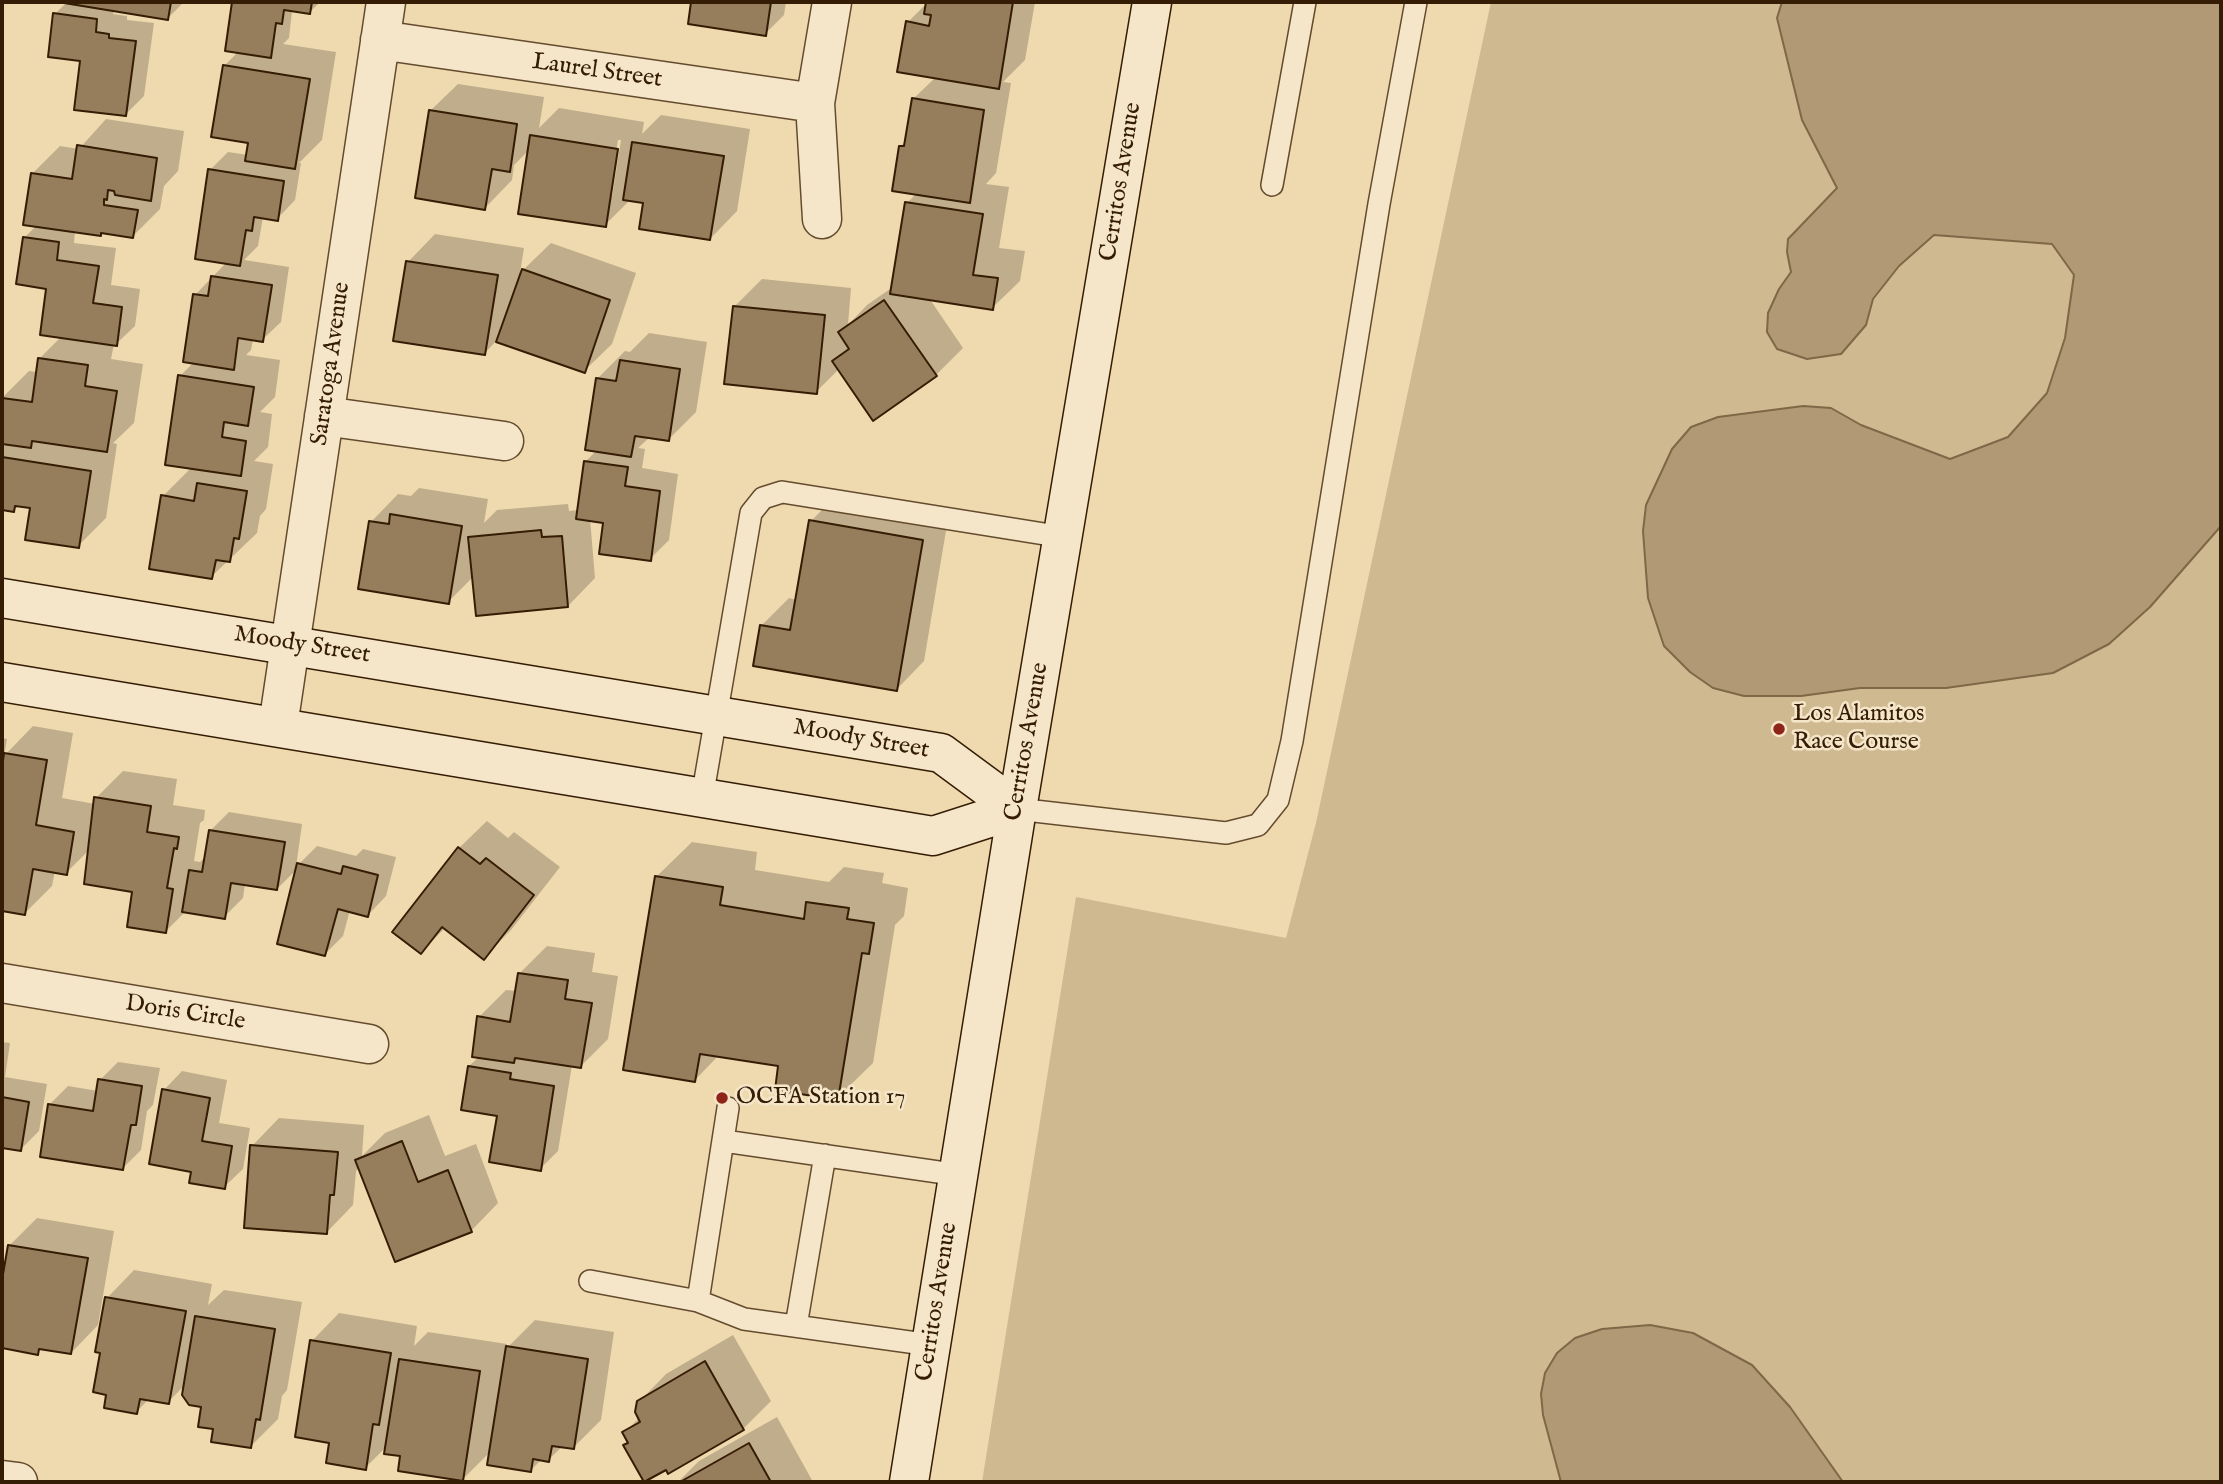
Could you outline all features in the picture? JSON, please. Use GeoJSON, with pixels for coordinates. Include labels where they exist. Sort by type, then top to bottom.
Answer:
{"type":"FeatureCollection","features":[{"type":"Feature","properties":{"kind":"main road","name":"Saratoga Avenue"},"geometry":{"type":"LineString","coordinates":[[278,726],[386,2]]}},
{"type":"Feature","properties":{"kind":"main road"},"geometry":{"type":"LineString","coordinates":[[822,219],[815,103],[832,2]]}},
{"type":"Feature","properties":{"kind":"main road","name":"Cerritos Avenue"},"geometry":{"type":"LineString","coordinates":[[909,1482],[1017,808],[1152,2]]}},
{"type":"Feature","properties":{"kind":"main road","name":"Laurel Street"},"geometry":{"type":"LineString","coordinates":[[380,40],[815,103]]}},
{"type":"Feature","properties":{"kind":"main road"},"geometry":{"type":"LineString","coordinates":[[324,416],[504,442]]}},
{"type":"Feature","properties":{"kind":"main road","name":"Moody Street"},"geometry":{"type":"LineString","coordinates":[[2,598],[941,753],[1017,808]]}},
{"type":"Feature","properties":{"kind":"main road"},"geometry":{"type":"LineString","coordinates":[[2,682],[933,836],[1017,808]]}},
{"type":"Feature","properties":{"kind":"main road","name":"Doris Circle"},"geometry":{"type":"LineString","coordinates":[[2,983],[369,1044]]}},
{"type":"Feature","properties":{"kind":"main road"},"geometry":{"type":"LineString","coordinates":[[2,1480],[18,1482]]}},
{"type":"Feature","properties":{"kind":"lane"},"geometry":{"type":"LineString","coordinates":[[1272,186],[1305,2]]}},
{"type":"Feature","properties":{"kind":"lane"},"geometry":{"type":"LineString","coordinates":[[1017,808],[1226,833],[1258,825],[1278,800],[1292,741],[1379,204],[1416,2]]}},
{"type":"Feature","properties":{"kind":"lane"},"geometry":{"type":"LineString","coordinates":[[702,798],[751,513],[763,498],[782,492],[1063,537]]}},
{"type":"Feature","properties":{"kind":"lane"},"geometry":{"type":"LineString","coordinates":[[698,1301],[728,1108]]}},
{"type":"Feature","properties":{"kind":"lane"},"geometry":{"type":"LineString","coordinates":[[724,1141],[959,1175]]}},
{"type":"Feature","properties":{"kind":"lane"},"geometry":{"type":"LineString","coordinates":[[796,1326],[825,1155]]}},
{"type":"Feature","properties":{"kind":"lane"},"geometry":{"type":"LineString","coordinates":[[590,1281],[698,1301],[744,1319],[931,1345]]}},
{"type":"Feature","properties":{"kind":"shaded area","name":"Los Alamitos Race Course"},"geometry":{"type":"Polygon","coordinates":[[[1491,2],[2221,2],[2221,1482],[982,1482],[1076,897],[1286,938],[1316,823],[1491,2]]]}},
{"type":"Feature","properties":{"kind":"shaded area"},"geometry":{"type":"Polygon","coordinates":[[[1782,2],[2221,2],[2221,526],[2150,607],[2109,644],[2053,673],[1946,688],[1860,688],[1801,696],[1744,696],[1713,688],[1690,672],[1664,646],[1648,598],[1643,531],[1646,505],[1672,449],[1691,427],[1718,417],[1803,406],[1831,408],[1861,425],[1950,459],[2008,437],[2047,393],[2065,338],[2074,275],[2052,244],[1934,235],[1899,266],[1873,299],[1866,325],[1841,354],[1807,359],[1777,349],[1767,332],[1768,313],[1779,289],[1791,272],[1787,252],[1788,239],[1837,188],[1802,120],[1777,18],[1782,2]]]}},
{"type":"Feature","properties":{"kind":"shaded area"},"geometry":{"type":"Polygon","coordinates":[[[1650,1325],[1693,1333],[1752,1365],[1790,1407],[1843,1482],[1561,1482],[1543,1415],[1541,1394],[1545,1373],[1557,1353],[1575,1338],[1602,1329],[1650,1325]]]}},
{"type":"Feature","properties":{"kind":"building"},"geometry":{"type":"Polygon","coordinates":[[[58,2],[171,2],[168,20],[58,2]]]}},
{"type":"Feature","properties":{"kind":"building"},"geometry":{"type":"Polygon","coordinates":[[[232,2],[312,2],[310,14],[284,10],[282,24],[276,23],[271,58],[225,51],[232,2]]]}},
{"type":"Feature","properties":{"kind":"building"},"geometry":{"type":"Polygon","coordinates":[[[691,2],[771,2],[766,36],[688,24],[691,2]]]}},
{"type":"Feature","properties":{"kind":"building"},"geometry":{"type":"Polygon","coordinates":[[[926,2],[1013,2],[999,89],[897,72],[906,21],[929,26],[931,15],[924,14],[926,2]]]}},
{"type":"Feature","properties":{"kind":"building"},"geometry":{"type":"Polygon","coordinates":[[[53,13],[97,19],[96,32],[109,34],[109,38],[136,41],[126,116],[74,110],[80,61],[48,57],[53,13]]]}},
{"type":"Feature","properties":{"kind":"building"},"geometry":{"type":"Polygon","coordinates":[[[223,65],[310,79],[295,169],[245,161],[248,143],[211,137],[223,65]]]}},
{"type":"Feature","properties":{"kind":"building"},"geometry":{"type":"Polygon","coordinates":[[[912,98],[984,110],[970,203],[892,191],[899,146],[904,146],[912,98]]]}},
{"type":"Feature","properties":{"kind":"building"},"geometry":{"type":"Polygon","coordinates":[[[429,110],[517,124],[510,172],[492,169],[485,210],[415,198],[429,110]]]}},
{"type":"Feature","properties":{"kind":"building"},"geometry":{"type":"Polygon","coordinates":[[[530,135],[618,149],[606,227],[518,214],[530,135]]]}},
{"type":"Feature","properties":{"kind":"building"},"geometry":{"type":"Polygon","coordinates":[[[632,142],[724,156],[710,240],[639,229],[643,203],[623,200],[632,142]]]}},
{"type":"Feature","properties":{"kind":"building"},"geometry":{"type":"Polygon","coordinates":[[[77,145],[157,158],[151,201],[115,195],[114,191],[108,190],[107,200],[104,199],[104,205],[138,210],[133,238],[23,225],[31,173],[72,179],[77,145]]]}},
{"type":"Feature","properties":{"kind":"building"},"geometry":{"type":"Polygon","coordinates":[[[208,169],[284,181],[278,221],[254,217],[252,231],[246,230],[240,266],[195,259],[208,169]]]}},
{"type":"Feature","properties":{"kind":"building"},"geometry":{"type":"Polygon","coordinates":[[[905,202],[983,214],[973,275],[998,278],[993,310],[890,294],[905,202]]]}},
{"type":"Feature","properties":{"kind":"building"},"geometry":{"type":"Polygon","coordinates":[[[23,237],[59,242],[57,260],[99,266],[93,303],[122,307],[117,346],[40,335],[46,289],[16,284],[23,237]]]}},
{"type":"Feature","properties":{"kind":"building"},"geometry":{"type":"Polygon","coordinates":[[[406,261],[498,275],[485,355],[393,341],[406,261]]]}},
{"type":"Feature","properties":{"kind":"building"},"geometry":{"type":"Polygon","coordinates":[[[522,269],[610,300],[585,373],[496,342],[522,269]]]}},
{"type":"Feature","properties":{"kind":"building"},"geometry":{"type":"Polygon","coordinates":[[[211,276],[272,285],[263,342],[238,338],[234,370],[183,362],[193,294],[208,296],[211,276]]]}},
{"type":"Feature","properties":{"kind":"building"},"geometry":{"type":"Polygon","coordinates":[[[884,300],[937,376],[873,421],[832,361],[849,349],[838,332],[884,300]]]}},
{"type":"Feature","properties":{"kind":"building"},"geometry":{"type":"Polygon","coordinates":[[[733,306],[825,315],[817,394],[724,384],[733,306]]]}},
{"type":"Feature","properties":{"kind":"building"},"geometry":{"type":"Polygon","coordinates":[[[38,358],[88,365],[85,386],[117,391],[107,452],[32,441],[31,448],[2,444],[2,398],[32,402],[38,358]]]}},
{"type":"Feature","properties":{"kind":"building"},"geometry":{"type":"Polygon","coordinates":[[[620,360],[680,369],[669,441],[635,436],[631,457],[585,450],[596,378],[616,381],[620,360]]]}},
{"type":"Feature","properties":{"kind":"building"},"geometry":{"type":"Polygon","coordinates":[[[178,375],[254,387],[248,426],[224,422],[222,437],[246,441],[241,476],[165,465],[178,375]]]}},
{"type":"Feature","properties":{"kind":"building"},"geometry":{"type":"Polygon","coordinates":[[[2,457],[91,471],[79,548],[25,540],[30,508],[15,506],[14,512],[2,510],[2,457]]]}},
{"type":"Feature","properties":{"kind":"building"},"geometry":{"type":"Polygon","coordinates":[[[584,461],[628,467],[625,486],[660,491],[651,561],[599,554],[603,523],[576,519],[584,461]]]}},
{"type":"Feature","properties":{"kind":"building"},"geometry":{"type":"Polygon","coordinates":[[[197,483],[247,491],[239,539],[234,538],[230,562],[216,560],[212,579],[149,569],[161,495],[194,501],[197,483]]]}},
{"type":"Feature","properties":{"kind":"building"},"geometry":{"type":"Polygon","coordinates":[[[390,514],[462,526],[449,604],[358,589],[369,521],[389,524],[390,514]]]}},
{"type":"Feature","properties":{"kind":"building"},"geometry":{"type":"Polygon","coordinates":[[[809,520],[923,540],[897,691],[753,666],[760,625],[790,630],[809,520]]]}},
{"type":"Feature","properties":{"kind":"building"},"geometry":{"type":"Polygon","coordinates":[[[541,530],[542,537],[562,536],[568,607],[476,616],[468,537],[541,530]]]}},
{"type":"Feature","properties":{"kind":"building"},"geometry":{"type":"Polygon","coordinates":[[[4,753],[47,760],[36,825],[74,832],[67,875],[33,869],[25,915],[2,911],[4,753]]]}},
{"type":"Feature","properties":{"kind":"building"},"geometry":{"type":"Polygon","coordinates":[[[94,797],[151,806],[147,832],[179,837],[177,849],[174,848],[167,888],[173,889],[166,933],[127,927],[132,892],[84,884],[94,797]]]}},
{"type":"Feature","properties":{"kind":"building"},"geometry":{"type":"Polygon","coordinates":[[[209,830],[285,842],[277,890],[231,883],[225,919],[182,912],[189,870],[202,872],[209,830]]]}},
{"type":"Feature","properties":{"kind":"building"},"geometry":{"type":"Polygon","coordinates":[[[458,847],[480,864],[486,858],[534,895],[484,960],[442,927],[421,954],[392,932],[458,847]]]}},
{"type":"Feature","properties":{"kind":"building"},"geometry":{"type":"Polygon","coordinates":[[[297,863],[341,874],[343,866],[378,875],[368,917],[338,909],[325,956],[277,944],[297,863]]]}},
{"type":"Feature","properties":{"kind":"building"},"geometry":{"type":"Polygon","coordinates":[[[655,876],[723,887],[720,905],[804,919],[806,902],[849,908],[847,919],[874,923],[869,954],[862,953],[838,1100],[775,1090],[778,1066],[700,1054],[695,1082],[623,1070],[655,876]]]}},
{"type":"Feature","properties":{"kind":"building"},"geometry":{"type":"Polygon","coordinates":[[[518,973],[568,980],[565,999],[592,1003],[581,1068],[515,1058],[514,1063],[472,1057],[477,1016],[510,1022],[518,973]]]}},
{"type":"Feature","properties":{"kind":"building"},"geometry":{"type":"Polygon","coordinates":[[[468,1066],[511,1073],[510,1079],[554,1086],[541,1171],[489,1162],[497,1116],[461,1110],[468,1066]]]}},
{"type":"Feature","properties":{"kind":"building"},"geometry":{"type":"Polygon","coordinates":[[[98,1079],[142,1086],[136,1125],[131,1125],[123,1170],[40,1157],[48,1104],[93,1111],[98,1079]]]}},
{"type":"Feature","properties":{"kind":"building"},"geometry":{"type":"Polygon","coordinates":[[[162,1089],[210,1098],[202,1141],[232,1146],[225,1189],[189,1183],[191,1172],[149,1164],[162,1089]]]}},
{"type":"Feature","properties":{"kind":"building"},"geometry":{"type":"Polygon","coordinates":[[[2,1097],[29,1102],[21,1151],[2,1148],[2,1097]]]}},
{"type":"Feature","properties":{"kind":"building"},"geometry":{"type":"Polygon","coordinates":[[[402,1141],[418,1182],[448,1170],[472,1232],[395,1262],[355,1160],[402,1141]]]}},
{"type":"Feature","properties":{"kind":"building"},"geometry":{"type":"Polygon","coordinates":[[[250,1145],[338,1152],[334,1195],[330,1195],[327,1234],[244,1228],[250,1145]]]}},
{"type":"Feature","properties":{"kind":"building"},"geometry":{"type":"Polygon","coordinates":[[[8,1245],[88,1258],[71,1354],[39,1349],[38,1355],[2,1348],[2,1280],[8,1245]]]}},
{"type":"Feature","properties":{"kind":"building"},"geometry":{"type":"Polygon","coordinates":[[[105,1297],[186,1311],[169,1404],[140,1399],[137,1414],[104,1408],[106,1395],[93,1392],[100,1353],[95,1352],[105,1297]]]}},
{"type":"Feature","properties":{"kind":"building"},"geometry":{"type":"Polygon","coordinates":[[[195,1316],[275,1329],[260,1420],[256,1419],[251,1448],[211,1442],[213,1429],[198,1427],[201,1407],[189,1405],[182,1395],[195,1316]]]}},
{"type":"Feature","properties":{"kind":"building"},"geometry":{"type":"Polygon","coordinates":[[[310,1340],[391,1353],[379,1425],[373,1424],[366,1470],[326,1463],[329,1443],[295,1437],[310,1340]]]}},
{"type":"Feature","properties":{"kind":"building"},"geometry":{"type":"Polygon","coordinates":[[[506,1346],[588,1359],[574,1449],[552,1446],[549,1462],[533,1459],[531,1472],[487,1465],[506,1346]]]}},
{"type":"Feature","properties":{"kind":"building"},"geometry":{"type":"Polygon","coordinates":[[[399,1359],[480,1371],[463,1481],[398,1471],[400,1456],[384,1454],[399,1359]]]}},
{"type":"Feature","properties":{"kind":"building"},"geometry":{"type":"Polygon","coordinates":[[[705,1361],[744,1430],[668,1474],[666,1470],[644,1482],[623,1445],[628,1443],[622,1432],[640,1422],[635,1412],[637,1401],[705,1361]]]}},
{"type":"Feature","properties":{"kind":"building"},"geometry":{"type":"Polygon","coordinates":[[[749,1443],[771,1482],[680,1482],[749,1443]]]}},
{"type":"Feature","properties":{"kind":"place","name":"Los Alamitos Race Course"},"geometry":{"type":"Point","coordinates":[1779,729]}},
{"type":"Feature","properties":{"kind":"place","name":"OCFA Station 17"},"geometry":{"type":"Point","coordinates":[722,1098]}}]}
